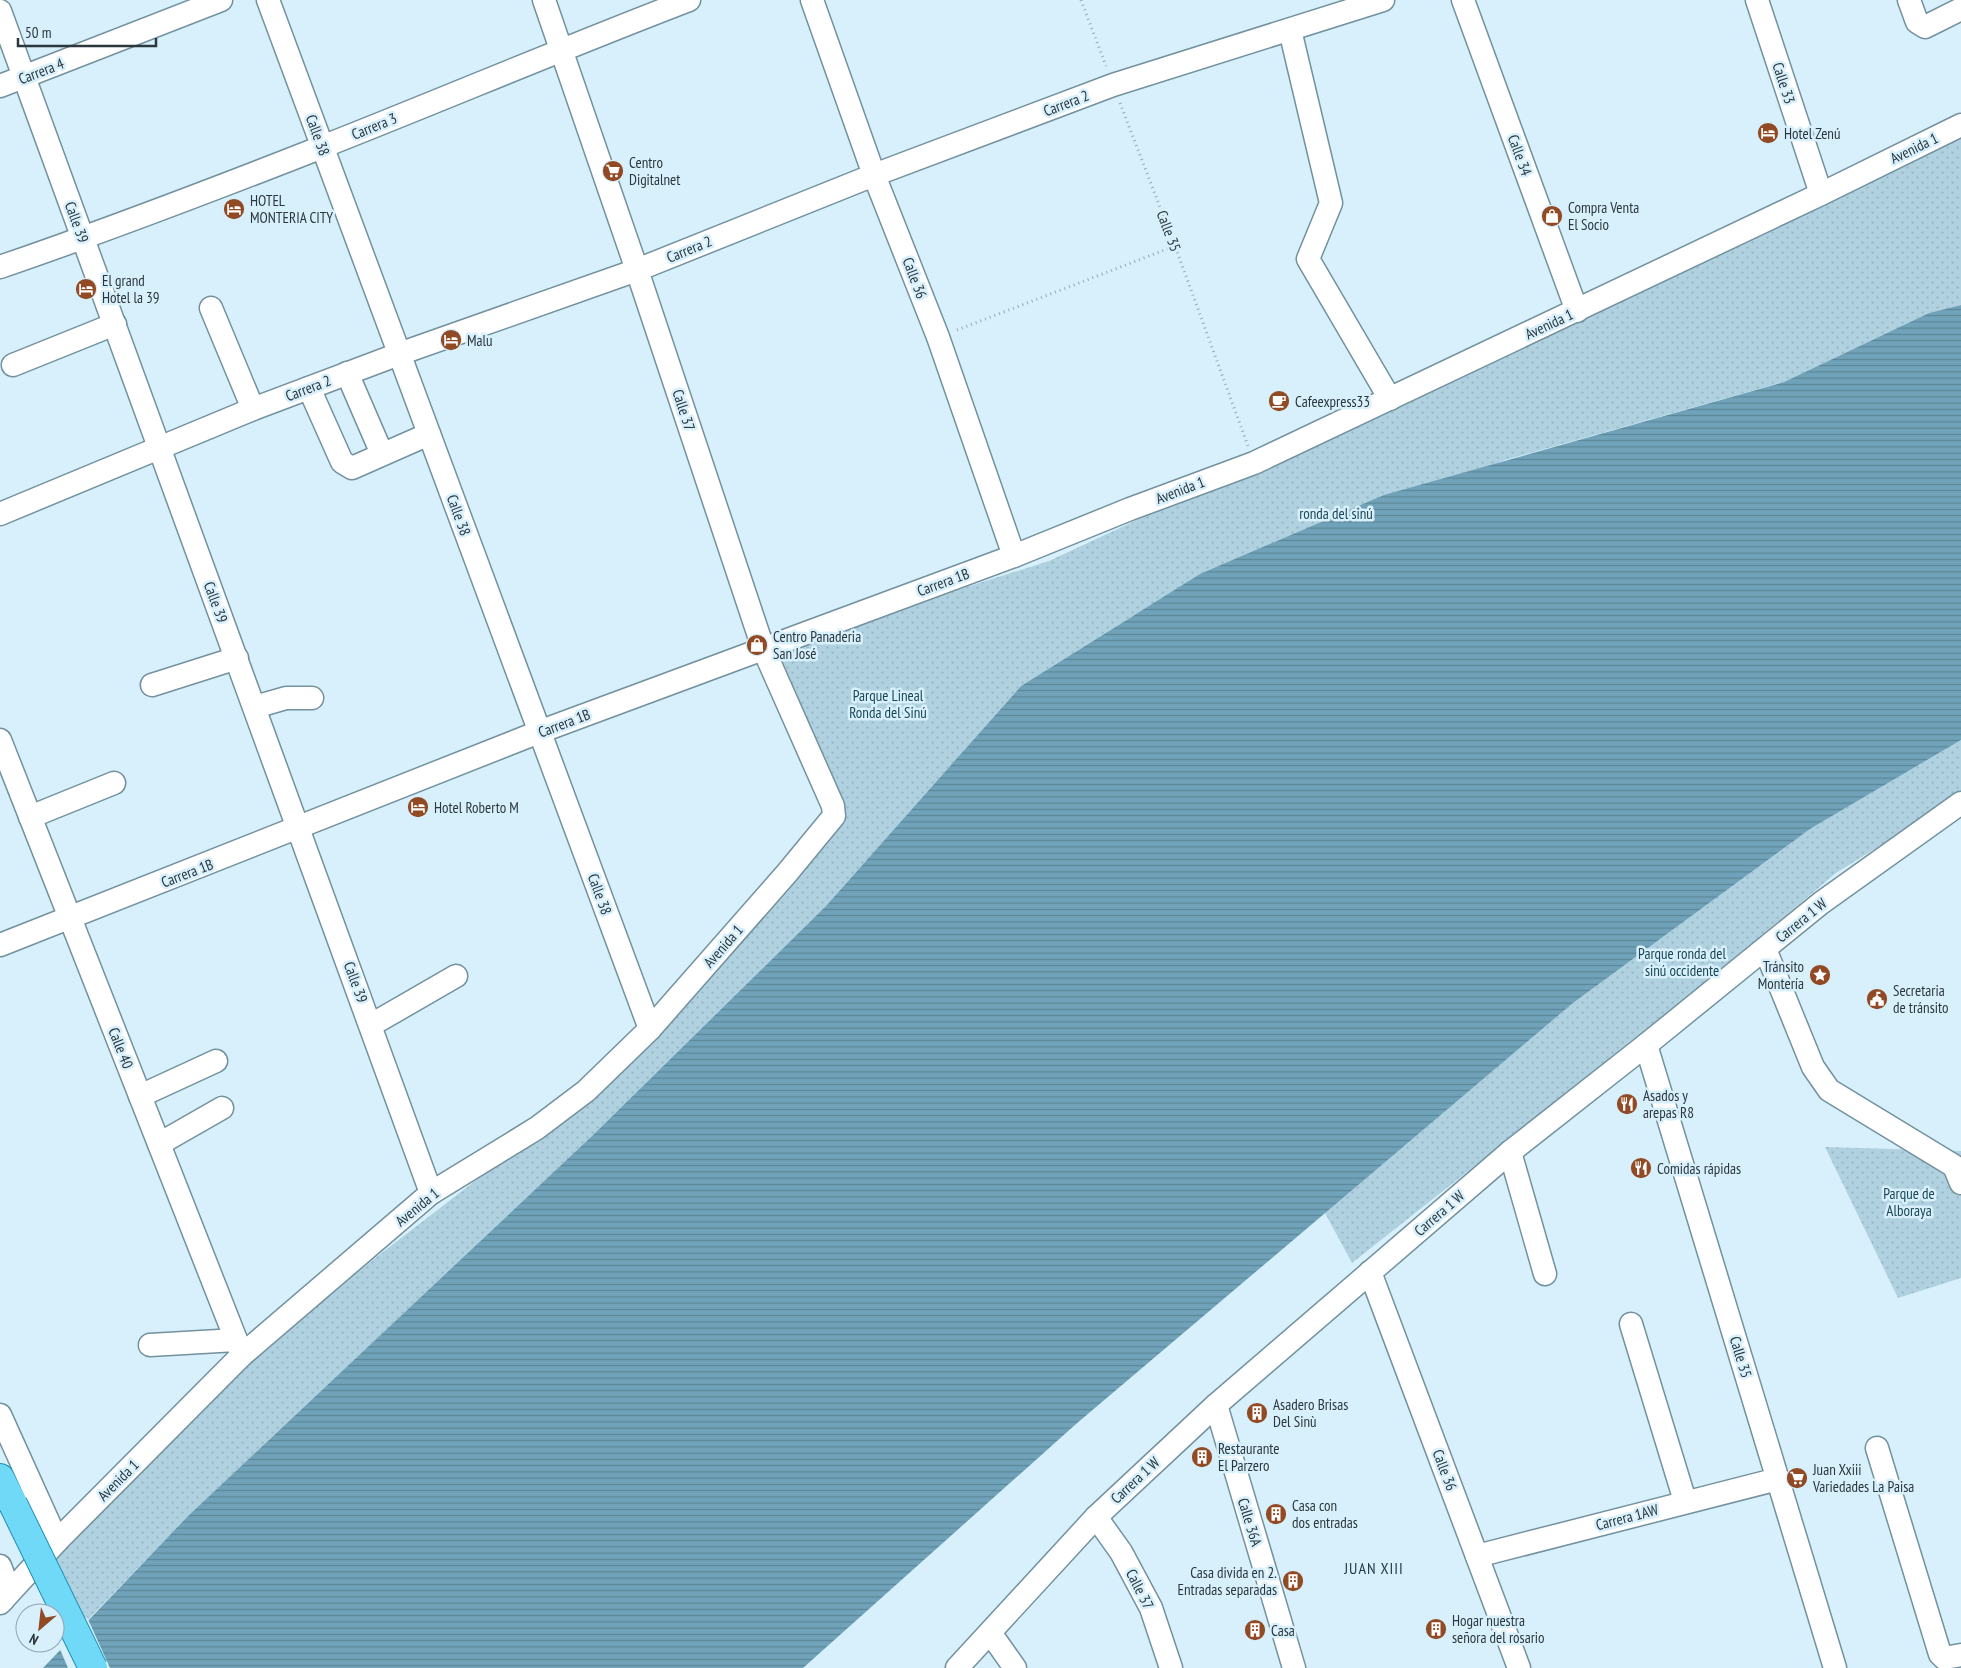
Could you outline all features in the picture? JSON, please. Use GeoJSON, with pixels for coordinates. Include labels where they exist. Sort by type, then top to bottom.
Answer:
{"type":"FeatureCollection","features":[{"type":"Feature","properties":{"kind":"main road"},"geometry":{"type":"LineString","coordinates":[[0,1478],[15,1503],[93,1668]]}},
{"type":"Feature","properties":{"kind":"street","name":"Carrera 4"},"geometry":{"type":"LineString","coordinates":[[0,86],[221,0]]}},
{"type":"Feature","properties":{"kind":"street","name":"Calle 38"},"geometry":{"type":"LineString","coordinates":[[268,0],[650,1029]]}},
{"type":"Feature","properties":{"kind":"street","name":"Calle 37"},"geometry":{"type":"LineString","coordinates":[[544,0],[562,48],[763,648],[833,806],[834,816]]}},
{"type":"Feature","properties":{"kind":"street","name":"Carrera 3"},"geometry":{"type":"LineString","coordinates":[[0,267],[83,238],[322,147],[562,48],[689,0]]}},
{"type":"Feature","properties":{"kind":"street","name":"Calle 36"},"geometry":{"type":"LineString","coordinates":[[812,0],[874,174],[938,337],[1014,556]]}},
{"type":"Feature","properties":{"kind":"street","name":"Carrera 2"},"geometry":{"type":"LineString","coordinates":[[0,514],[253,409],[399,354],[637,270],[874,174],[1113,85],[1383,0]]}},
{"type":"Feature","properties":{"kind":"street","name":"Calle 34"},"geometry":{"type":"LineString","coordinates":[[1463,0],[1577,310]]}},
{"type":"Feature","properties":{"kind":"street","name":"Calle 33"},"geometry":{"type":"LineString","coordinates":[[1757,0],[1821,194]]}},
{"type":"Feature","properties":{"kind":"street"},"geometry":{"type":"LineString","coordinates":[[1908,0],[1917,22],[1925,26],[1961,9]]}},
{"type":"Feature","properties":{"kind":"street","name":"Calle 39"},"geometry":{"type":"LineString","coordinates":[[0,11],[300,828],[431,1193]]}},
{"type":"Feature","properties":{"kind":"street"},"geometry":{"type":"LineString","coordinates":[[1290,30],[1331,203],[1308,259],[1390,399]]}},
{"type":"Feature","properties":{"kind":"street","name":"Avenida 1"},"geometry":{"type":"LineString","coordinates":[[1130,509],[1254,463],[1821,194],[1961,125]]}},
{"type":"Feature","properties":{"kind":"street"},"geometry":{"type":"LineString","coordinates":[[212,308],[253,409]]}},
{"type":"Feature","properties":{"kind":"street"},"geometry":{"type":"LineString","coordinates":[[13,366],[115,324]]}},
{"type":"Feature","properties":{"kind":"street"},"geometry":{"type":"LineString","coordinates":[[348,373],[382,454]]}},
{"type":"Feature","properties":{"kind":"street"},"geometry":{"type":"LineString","coordinates":[[309,388],[342,462],[352,468],[429,434]]}},
{"type":"Feature","properties":{"kind":"street","name":"Carrera 1B"},"geometry":{"type":"LineString","coordinates":[[0,945],[70,919],[539,732],[1014,556],[1130,509]]}},
{"type":"Feature","properties":{"kind":"street"},"geometry":{"type":"LineString","coordinates":[[152,685],[237,658]]}},
{"type":"Feature","properties":{"kind":"street"},"geometry":{"type":"LineString","coordinates":[[255,707],[286,698],[312,698]]}},
{"type":"Feature","properties":{"kind":"street","name":"Calle 40"},"geometry":{"type":"LineString","coordinates":[[0,740],[239,1348]]}},
{"type":"Feature","properties":{"kind":"street"},"geometry":{"type":"LineString","coordinates":[[30,817],[114,783]]}},
{"type":"Feature","properties":{"kind":"street","name":"Carrera 1 W"},"geometry":{"type":"LineString","coordinates":[[957,1668],[991,1634],[1096,1517],[1216,1405],[1370,1272],[1510,1152],[1821,904],[1961,803]]}},
{"type":"Feature","properties":{"kind":"street","name":"Avenida 1"},"geometry":{"type":"LineString","coordinates":[[2,1602],[239,1348],[431,1193],[537,1128],[586,1091],[650,1029],[787,873],[834,816]]}},
{"type":"Feature","properties":{"kind":"street"},"geometry":{"type":"LineString","coordinates":[[1765,949],[1813,1067],[1829,1090],[1959,1170]]}},
{"type":"Feature","properties":{"kind":"street"},"geometry":{"type":"LineString","coordinates":[[371,1025],[456,976]]}},
{"type":"Feature","properties":{"kind":"street","name":"Calle 35"},"geometry":{"type":"LineString","coordinates":[[1646,1045],[1835,1668]]}},
{"type":"Feature","properties":{"kind":"street"},"geometry":{"type":"LineString","coordinates":[[140,1096],[216,1061]]}},
{"type":"Feature","properties":{"kind":"street"},"geometry":{"type":"LineString","coordinates":[[159,1144],[222,1108]]}},
{"type":"Feature","properties":{"kind":"street"},"geometry":{"type":"LineString","coordinates":[[1510,1152],[1545,1274]]}},
{"type":"Feature","properties":{"kind":"street","name":"Calle 36"},"geometry":{"type":"LineString","coordinates":[[1370,1272],[1520,1668]]}},
{"type":"Feature","properties":{"kind":"street"},"geometry":{"type":"LineString","coordinates":[[1631,1324],[1685,1501]]}},
{"type":"Feature","properties":{"kind":"street"},"geometry":{"type":"LineString","coordinates":[[150,1345],[239,1348]]}},
{"type":"Feature","properties":{"kind":"street","name":"Calle 36A"},"geometry":{"type":"LineString","coordinates":[[1216,1405],[1294,1668]]}},
{"type":"Feature","properties":{"kind":"street"},"geometry":{"type":"LineString","coordinates":[[0,1415],[15,1503],[57,1541]]}},
{"type":"Feature","properties":{"kind":"street"},"geometry":{"type":"LineString","coordinates":[[1876,1448],[1940,1654],[1944,1658],[1961,1655]]}},
{"type":"Feature","properties":{"kind":"street","name":"Carrera 1AW"},"geometry":{"type":"LineString","coordinates":[[1477,1556],[1685,1501],[1778,1479]]}},
{"type":"Feature","properties":{"kind":"street","name":"Calle 37"},"geometry":{"type":"LineString","coordinates":[[1096,1517],[1121,1552],[1151,1608],[1171,1668]]}},
{"type":"Feature","properties":{"kind":"street"},"geometry":{"type":"LineString","coordinates":[[0,1566],[6,1582],[2,1602]]}},
{"type":"Feature","properties":{"kind":"street"},"geometry":{"type":"LineString","coordinates":[[991,1634],[1015,1668]]}},
{"type":"Feature","properties":{"kind":"path","name":"Calle 35"},"geometry":{"type":"LineString","coordinates":[[1081,0],[1175,246],[1254,463]]}},
{"type":"Feature","properties":{"kind":"path"},"geometry":{"type":"LineString","coordinates":[[938,337],[1175,246]]}},
{"type":"Feature","properties":{"kind":"green space","name":"Parque Lineal Ronda del Sinú"},"geometry":{"type":"Polygon","coordinates":[[[1961,127],[1961,305],[1929,313],[1784,382],[1505,460],[1134,615],[1021,686],[826,906],[592,1136],[187,1517],[76,1632],[65,1603],[63,1603],[47,1566],[247,1357],[567,1110],[837,820],[767,650],[1049,561],[1579,314],[1961,127]]]}},
{"type":"Feature","properties":{"kind":"green space","name":"Parque ronda del sinú occidente"},"geometry":{"type":"Polygon","coordinates":[[[1961,740],[1961,795],[1836,873],[1707,982],[1352,1263],[1325,1213],[1573,1003],[1810,829],[1961,740]]]}},
{"type":"Feature","properties":{"kind":"green space","name":"Parque de Alboraya"},"geometry":{"type":"Polygon","coordinates":[[[1825,1147],[1961,1151],[1961,1278],[1898,1298],[1825,1147]]]}},
{"type":"Feature","properties":{"kind":"shaded area"},"geometry":{"type":"Polygon","coordinates":[[[1961,305],[1961,740],[1810,829],[1573,1003],[1076,1424],[803,1668],[43,1668],[57,1653],[65,1653],[65,1645],[187,1517],[592,1136],[826,906],[1021,686],[1200,574],[1384,495],[1784,382],[1929,313],[1961,305]]]}},
{"type":"Feature","properties":{"kind":"pier"},"geometry":{"type":"Polygon","coordinates":[[[87,1617],[110,1668],[68,1668],[62,1653],[65,1653],[65,1641],[87,1617]]]}},
{"type":"Feature","properties":{"kind":"place","name":"Hotel Zenú"},"geometry":{"type":"Point","coordinates":[1768,133]}},
{"type":"Feature","properties":{"kind":"place","name":"Centro Digitalnet"},"geometry":{"type":"Point","coordinates":[613,171]}},
{"type":"Feature","properties":{"kind":"place","name":"HOTEL MONTERIA CITY"},"geometry":{"type":"Point","coordinates":[234,209]}},
{"type":"Feature","properties":{"kind":"place","name":"Compra Venta El Socio"},"geometry":{"type":"Point","coordinates":[1552,216]}},
{"type":"Feature","properties":{"kind":"place","name":"El grand Hotel la 39"},"geometry":{"type":"Point","coordinates":[86,289]}},
{"type":"Feature","properties":{"kind":"place","name":"Malu"},"geometry":{"type":"Point","coordinates":[451,340]}},
{"type":"Feature","properties":{"kind":"place","name":"Cafeexpress33"},"geometry":{"type":"Point","coordinates":[1279,401]}},
{"type":"Feature","properties":{"kind":"place","name":"Centro Panaderia San José"},"geometry":{"type":"Point","coordinates":[757,645]}},
{"type":"Feature","properties":{"kind":"place","name":"Hotel Roberto M"},"geometry":{"type":"Point","coordinates":[418,807]}},
{"type":"Feature","properties":{"kind":"place","name":"Tránsito Montería"},"geometry":{"type":"Point","coordinates":[1820,975]}},
{"type":"Feature","properties":{"kind":"place","name":"Secretaria de tránsito"},"geometry":{"type":"Point","coordinates":[1877,999]}},
{"type":"Feature","properties":{"kind":"place","name":"Asados y arepas R8"},"geometry":{"type":"Point","coordinates":[1627,1104]}},
{"type":"Feature","properties":{"kind":"place","name":"Comidas rápidas"},"geometry":{"type":"Point","coordinates":[1641,1168]}},
{"type":"Feature","properties":{"kind":"place","name":"Asadero Brisas Del Sinù"},"geometry":{"type":"Point","coordinates":[1257,1413]}},
{"type":"Feature","properties":{"kind":"place","name":"Restaurante El Parzero"},"geometry":{"type":"Point","coordinates":[1202,1457]}},
{"type":"Feature","properties":{"kind":"place","name":"Juan Xxiii Variedades La Paisa"},"geometry":{"type":"Point","coordinates":[1797,1478]}},
{"type":"Feature","properties":{"kind":"place","name":"Casa con dos entradas"},"geometry":{"type":"Point","coordinates":[1276,1514]}},
{"type":"Feature","properties":{"kind":"place","name":"Casa divida en 2. Entradas separadas"},"geometry":{"type":"Point","coordinates":[1293,1581]}},
{"type":"Feature","properties":{"kind":"place","name":"Hogar nuestra señora del rosario"},"geometry":{"type":"Point","coordinates":[1436,1629]}},
{"type":"Feature","properties":{"kind":"place","name":"Casa"},"geometry":{"type":"Point","coordinates":[1255,1630]}},
{"type":"Feature","properties":{"kind":"district","name":"JUAN XIII"},"geometry":{"type":"Point","coordinates":[1374,1568]}},
{"type":"Feature","properties":{"kind":"park label","name":"ronda del sinú"},"geometry":{"type":"Point","coordinates":[1336,513]}}]}
